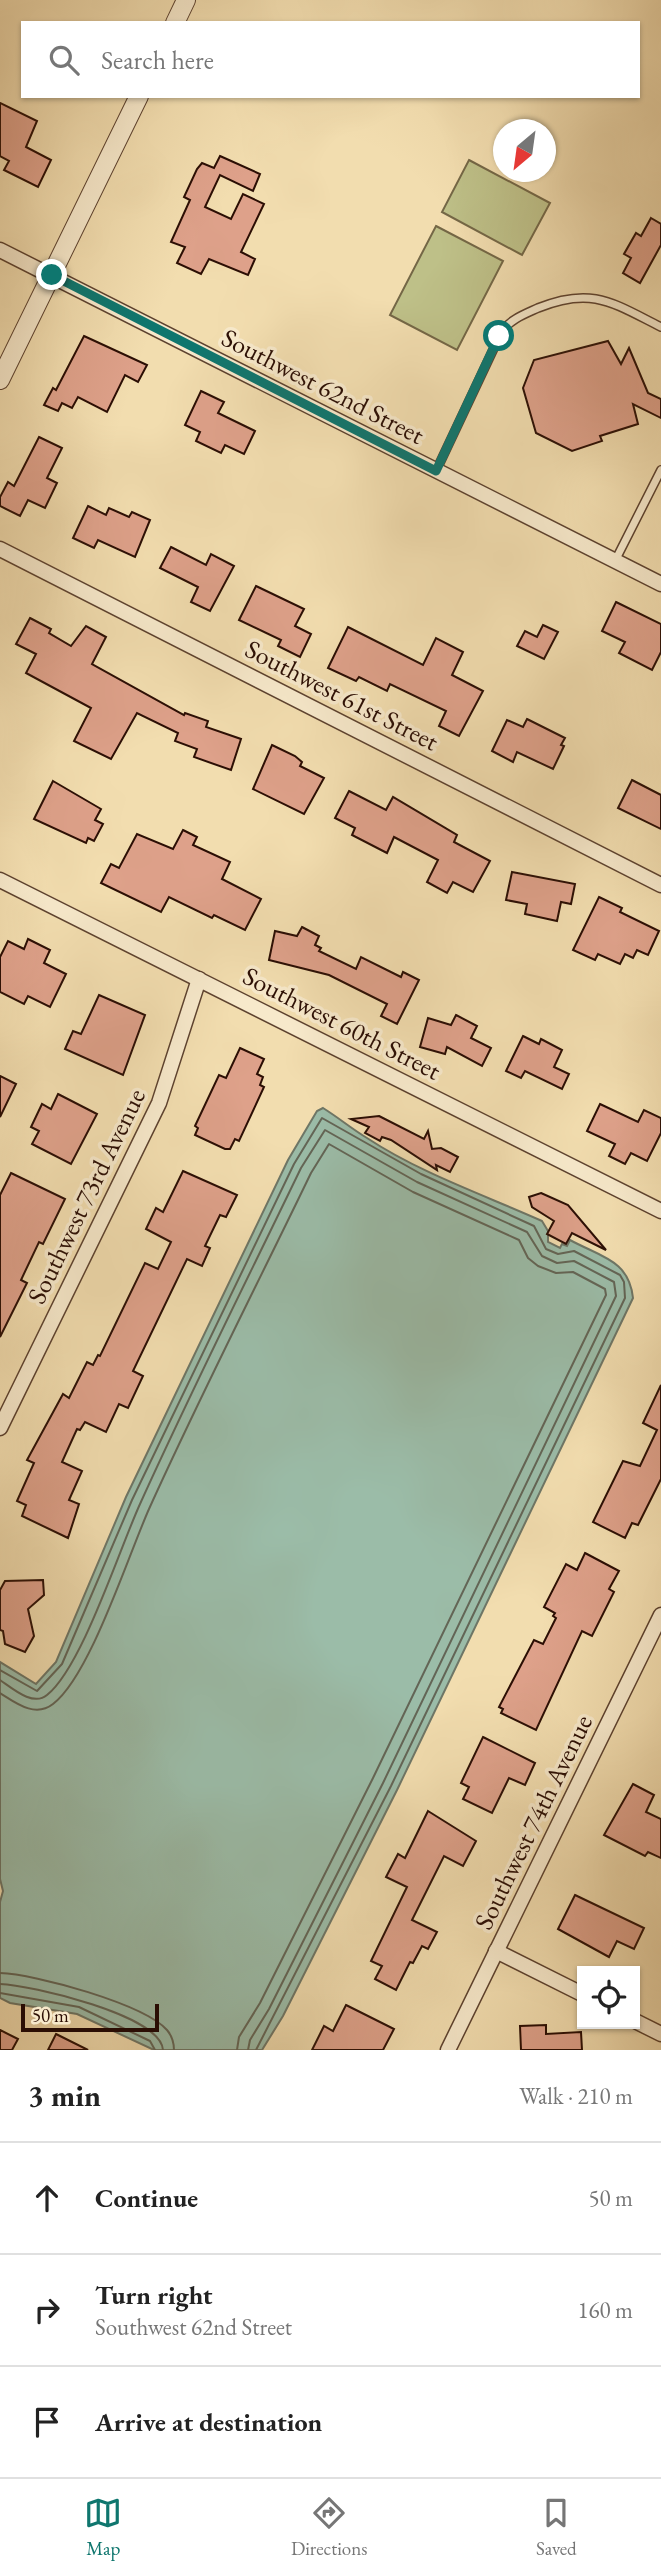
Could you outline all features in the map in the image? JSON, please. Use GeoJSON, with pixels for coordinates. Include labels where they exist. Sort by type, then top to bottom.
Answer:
{"type":"FeatureCollection","features":[{"type":"Feature","properties":{"kind":"street"},"geometry":{"type":"LineString","coordinates":[[176,21],[186,0]]}},
{"type":"Feature","properties":{"kind":"street"},"geometry":{"type":"LineString","coordinates":[[0,380],[138,98]]}},
{"type":"Feature","properties":{"kind":"street","name":"Southwest 62nd Street"},"geometry":{"type":"LineString","coordinates":[[0,250],[661,583]]}},
{"type":"Feature","properties":{"kind":"street","name":"Southwest 61st Street"},"geometry":{"type":"LineString","coordinates":[[0,549],[661,885]]}},
{"type":"Feature","properties":{"kind":"street","name":"Southwest 60th Street"},"geometry":{"type":"LineString","coordinates":[[0,880],[661,1212]]}},
{"type":"Feature","properties":{"kind":"street","name":"Southwest 73rd Avenue"},"geometry":{"type":"LineString","coordinates":[[0,1428],[155,1112],[200,979]]}},
{"type":"Feature","properties":{"kind":"street","name":"Southwest 74th Avenue"},"geometry":{"type":"LineString","coordinates":[[448,2050],[661,1615]]}},
{"type":"Feature","properties":{"kind":"street"},"geometry":{"type":"LineString","coordinates":[[496,1951],[577,1992]]}},
{"type":"Feature","properties":{"kind":"street"},"geometry":{"type":"LineString","coordinates":[[640,2024],[661,2034]]}},
{"type":"Feature","properties":{"kind":"lane"},"geometry":{"type":"LineString","coordinates":[[436,471],[502,331],[511,321],[547,304],[583,296],[605,299],[661,327]]}},
{"type":"Feature","properties":{"kind":"lane"},"geometry":{"type":"LineString","coordinates":[[615,561],[661,470]]}},
{"type":"Feature","properties":{"kind":"green space"},"geometry":{"type":"Polygon","coordinates":[[[469,160],[493,173],[493,182],[510,182],[550,203],[522,255],[442,212],[469,160]]]}},
{"type":"Feature","properties":{"kind":"green space"},"geometry":{"type":"Polygon","coordinates":[[[436,226],[503,261],[457,350],[390,315],[436,226]]]}},
{"type":"Feature","properties":{"kind":"water"},"geometry":{"type":"Polygon","coordinates":[[[323,1108],[387,1151],[542,1221],[548,1231],[548,1242],[560,1248],[562,1244],[567,1246],[570,1240],[612,1261],[626,1275],[633,1298],[397,1790],[283,2016],[262,2050],[154,2050],[77,2014],[10,2003],[0,1998],[0,1902],[3,1891],[0,1879],[0,1662],[36,1684],[56,1662],[126,1497],[288,1160],[317,1111],[323,1108]]]}},
{"type":"Feature","properties":{"kind":"building"},"geometry":{"type":"Polygon","coordinates":[[[0,103],[37,121],[26,147],[51,160],[38,187],[4,170],[9,161],[0,156],[0,103]]]}},
{"type":"Feature","properties":{"kind":"building"},"geometry":{"type":"Polygon","coordinates":[[[220,156],[260,174],[253,191],[220,175],[205,207],[231,219],[243,194],[264,204],[241,252],[255,259],[248,275],[209,259],[201,274],[177,263],[185,247],[171,242],[190,200],[184,197],[197,169],[202,163],[214,168],[220,156]]]}},
{"type":"Feature","properties":{"kind":"building"},"geometry":{"type":"Polygon","coordinates":[[[651,218],[661,224],[661,245],[640,283],[623,273],[631,258],[624,254],[636,233],[641,236],[651,218]]]}},
{"type":"Feature","properties":{"kind":"building"},"geometry":{"type":"Polygon","coordinates":[[[84,336],[147,365],[138,382],[125,375],[107,412],[78,397],[72,408],[62,403],[58,411],[44,405],[53,388],[56,390],[84,336]]]}},
{"type":"Feature","properties":{"kind":"building"},"geometry":{"type":"Polygon","coordinates":[[[608,341],[621,364],[629,348],[648,393],[661,399],[661,418],[633,404],[638,424],[600,436],[602,441],[572,451],[536,433],[523,388],[534,360],[608,341]]]}},
{"type":"Feature","properties":{"kind":"building"},"geometry":{"type":"Polygon","coordinates":[[[201,391],[224,402],[218,413],[255,431],[244,454],[225,445],[221,453],[196,441],[200,432],[185,425],[201,391]]]}},
{"type":"Feature","properties":{"kind":"building"},"geometry":{"type":"Polygon","coordinates":[[[39,437],[62,448],[47,478],[57,483],[45,508],[28,500],[20,516],[0,506],[0,497],[8,482],[14,486],[39,437]]]}},
{"type":"Feature","properties":{"kind":"building"},"geometry":{"type":"Polygon","coordinates":[[[88,506],[106,515],[109,508],[129,517],[132,512],[150,520],[135,557],[98,540],[94,548],[73,538],[88,506]]]}},
{"type":"Feature","properties":{"kind":"building"},"geometry":{"type":"Polygon","coordinates":[[[171,547],[206,565],[211,554],[234,566],[210,611],[191,602],[198,587],[160,568],[171,547]]]}},
{"type":"Feature","properties":{"kind":"building"},"geometry":{"type":"Polygon","coordinates":[[[256,586],[304,609],[295,626],[311,634],[300,657],[278,646],[281,640],[239,620],[256,586]]]}},
{"type":"Feature","properties":{"kind":"building"},"geometry":{"type":"Polygon","coordinates":[[[616,602],[661,624],[661,652],[652,670],[619,653],[625,642],[602,631],[616,602]]]}},
{"type":"Feature","properties":{"kind":"building"},"geometry":{"type":"Polygon","coordinates":[[[30,618],[51,629],[49,633],[71,646],[86,626],[106,637],[92,664],[184,715],[185,713],[208,721],[206,727],[241,739],[231,770],[194,757],[197,749],[175,741],[178,733],[137,713],[111,759],[74,741],[91,708],[26,673],[36,654],[16,644],[30,618]]]}},
{"type":"Feature","properties":{"kind":"building"},"geometry":{"type":"Polygon","coordinates":[[[543,625],[558,632],[544,659],[517,646],[525,631],[537,637],[543,625]]]}},
{"type":"Feature","properties":{"kind":"building"},"geometry":{"type":"Polygon","coordinates":[[[348,627],[423,665],[436,638],[463,652],[452,675],[483,691],[459,736],[439,726],[446,711],[390,684],[387,691],[359,677],[356,681],[328,668],[348,627]]]}},
{"type":"Feature","properties":{"kind":"building"},"geometry":{"type":"Polygon","coordinates":[[[527,719],[565,738],[553,769],[517,752],[513,762],[492,751],[507,720],[523,727],[527,719]]]}},
{"type":"Feature","properties":{"kind":"building"},"geometry":{"type":"Polygon","coordinates":[[[272,745],[295,756],[302,762],[300,766],[324,778],[304,814],[253,789],[272,745]]]}},
{"type":"Feature","properties":{"kind":"building"},"geometry":{"type":"Polygon","coordinates":[[[632,780],[661,795],[661,829],[618,808],[632,780]]]}},
{"type":"Feature","properties":{"kind":"building"},"geometry":{"type":"Polygon","coordinates":[[[53,781],[101,809],[95,820],[103,824],[94,841],[88,838],[86,843],[34,819],[53,781]]]}},
{"type":"Feature","properties":{"kind":"building"},"geometry":{"type":"Polygon","coordinates":[[[349,791],[386,810],[393,797],[457,835],[454,842],[490,861],[473,892],[453,882],[447,893],[427,882],[438,860],[394,837],[387,853],[352,835],[355,828],[335,818],[349,791]]]}},
{"type":"Feature","properties":{"kind":"building"},"geometry":{"type":"Polygon","coordinates":[[[183,830],[197,837],[193,845],[230,862],[222,879],[261,899],[245,930],[214,915],[212,918],[169,897],[161,912],[101,883],[111,864],[119,868],[137,834],[173,849],[183,830]]]}},
{"type":"Feature","properties":{"kind":"building"},"geometry":{"type":"Polygon","coordinates":[[[512,872],[575,884],[571,904],[561,902],[557,921],[525,914],[527,904],[506,900],[512,872]]]}},
{"type":"Feature","properties":{"kind":"building"},"geometry":{"type":"Polygon","coordinates":[[[599,897],[622,908],[620,912],[659,931],[648,955],[637,950],[633,958],[625,954],[620,964],[598,954],[595,960],[573,950],[599,897]]]}},
{"type":"Feature","properties":{"kind":"building"},"geometry":{"type":"Polygon","coordinates":[[[302,927],[319,936],[315,945],[321,948],[319,951],[356,969],[361,957],[401,977],[403,972],[419,980],[397,1024],[381,1016],[387,1004],[329,975],[269,960],[275,931],[297,936],[302,927]]]}},
{"type":"Feature","properties":{"kind":"building"},"geometry":{"type":"Polygon","coordinates":[[[28,939],[50,950],[44,963],[66,974],[50,1007],[28,996],[24,1004],[0,992],[0,957],[8,941],[24,949],[28,939]]]}},
{"type":"Feature","properties":{"kind":"building"},"geometry":{"type":"Polygon","coordinates":[[[99,995],[145,1015],[123,1075],[65,1049],[73,1031],[81,1034],[99,995]]]}},
{"type":"Feature","properties":{"kind":"building"},"geometry":{"type":"Polygon","coordinates":[[[456,1015],[477,1026],[471,1038],[491,1048],[482,1066],[447,1047],[445,1054],[420,1047],[428,1018],[451,1025],[456,1015]]]}},
{"type":"Feature","properties":{"kind":"building"},"geometry":{"type":"Polygon","coordinates":[[[523,1036],[539,1044],[541,1039],[562,1050],[554,1067],[569,1074],[562,1089],[525,1071],[521,1078],[506,1071],[523,1036]]]}},
{"type":"Feature","properties":{"kind":"building"},"geometry":{"type":"Polygon","coordinates":[[[240,1048],[264,1059],[257,1074],[263,1077],[260,1085],[264,1087],[239,1141],[235,1139],[230,1149],[225,1149],[195,1135],[198,1128],[195,1126],[219,1075],[226,1078],[240,1048]]]}},
{"type":"Feature","properties":{"kind":"building"},"geometry":{"type":"Polygon","coordinates":[[[0,1076],[16,1084],[0,1117],[0,1076]]]}},
{"type":"Feature","properties":{"kind":"building"},"geometry":{"type":"Polygon","coordinates":[[[58,1094],[97,1114],[71,1164],[32,1144],[39,1131],[31,1127],[42,1104],[51,1109],[58,1094]]]}},
{"type":"Feature","properties":{"kind":"building"},"geometry":{"type":"Polygon","coordinates":[[[600,1104],[638,1122],[644,1110],[661,1118],[661,1133],[647,1161],[631,1153],[625,1164],[609,1156],[615,1144],[587,1131],[600,1104]]]}},
{"type":"Feature","properties":{"kind":"building"},"geometry":{"type":"Polygon","coordinates":[[[379,1116],[424,1139],[428,1131],[432,1149],[441,1148],[458,1157],[450,1172],[436,1165],[437,1170],[391,1140],[382,1137],[380,1141],[365,1133],[369,1127],[351,1119],[379,1116]]]}},
{"type":"Feature","properties":{"kind":"building"},"geometry":{"type":"Polygon","coordinates":[[[183,1171],[237,1195],[226,1217],[220,1215],[205,1246],[210,1248],[202,1266],[187,1259],[133,1371],[143,1376],[128,1408],[119,1404],[106,1432],[85,1422],[80,1430],[77,1429],[62,1462],[82,1471],[69,1500],[79,1504],[68,1538],[22,1516],[26,1505],[17,1501],[34,1463],[27,1460],[63,1394],[69,1398],[87,1362],[93,1365],[98,1355],[100,1356],[145,1263],[158,1269],[171,1242],[146,1229],[156,1208],[163,1212],[183,1171]]]}},
{"type":"Feature","properties":{"kind":"building"},"geometry":{"type":"Polygon","coordinates":[[[11,1173],[65,1199],[43,1244],[39,1242],[21,1280],[27,1283],[0,1337],[0,1195],[11,1173]]]}},
{"type":"Feature","properties":{"kind":"building"},"geometry":{"type":"Polygon","coordinates":[[[541,1193],[568,1205],[606,1250],[572,1233],[566,1244],[547,1234],[554,1221],[532,1207],[529,1197],[541,1193]]]}},
{"type":"Feature","properties":{"kind":"building"},"geometry":{"type":"Polygon","coordinates":[[[661,1385],[661,1479],[638,1525],[632,1523],[625,1538],[593,1522],[623,1461],[640,1466],[657,1430],[643,1423],[661,1385]]]}},
{"type":"Feature","properties":{"kind":"building"},"geometry":{"type":"Polygon","coordinates":[[[585,1553],[619,1571],[609,1589],[614,1592],[592,1636],[582,1631],[536,1730],[501,1713],[503,1709],[499,1707],[534,1640],[543,1644],[556,1618],[553,1616],[555,1613],[544,1607],[566,1564],[577,1570],[585,1553]]]}},
{"type":"Feature","properties":{"kind":"building"},"geometry":{"type":"Polygon","coordinates":[[[43,1580],[44,1595],[28,1609],[34,1636],[25,1652],[5,1644],[3,1631],[0,1630],[0,1590],[5,1581],[43,1580]]]}},
{"type":"Feature","properties":{"kind":"building"},"geometry":{"type":"Polygon","coordinates":[[[483,1737],[535,1763],[525,1785],[509,1778],[492,1813],[463,1799],[469,1787],[461,1783],[483,1737]]]}},
{"type":"Feature","properties":{"kind":"building"},"geometry":{"type":"Polygon","coordinates":[[[633,1784],[654,1795],[646,1812],[661,1819],[661,1858],[648,1852],[645,1856],[604,1835],[633,1784]]]}},
{"type":"Feature","properties":{"kind":"building"},"geometry":{"type":"Polygon","coordinates":[[[428,1811],[476,1841],[463,1866],[444,1856],[412,1920],[437,1932],[428,1949],[422,1946],[413,1963],[410,1962],[396,1990],[375,1979],[382,1966],[371,1961],[407,1887],[386,1877],[398,1854],[405,1858],[428,1811]]]}},
{"type":"Feature","properties":{"kind":"building"},"geometry":{"type":"Polygon","coordinates":[[[575,1895],[644,1928],[634,1949],[617,1941],[609,1957],[558,1929],[575,1895]]]}},
{"type":"Feature","properties":{"kind":"building"},"geometry":{"type":"Polygon","coordinates":[[[346,2005],[394,2029],[383,2050],[312,2050],[324,2026],[333,2031],[346,2005]]]}},
{"type":"Feature","properties":{"kind":"building"},"geometry":{"type":"Polygon","coordinates":[[[546,2025],[546,2034],[581,2032],[582,2050],[521,2050],[520,2026],[546,2025]]]}},
{"type":"Feature","properties":{"kind":"building"},"geometry":{"type":"Polygon","coordinates":[[[0,2030],[18,2039],[12,2050],[0,2050],[0,2030]]]}},
{"type":"Feature","properties":{"kind":"building"},"geometry":{"type":"Polygon","coordinates":[[[56,2034],[88,2050],[48,2050],[56,2034]]]}},
{"type":"Feature","properties":{"kind":"route"},"geometry":{"type":"LineString","coordinates":[[52,275],[436,471],[499,336]]}}]}
